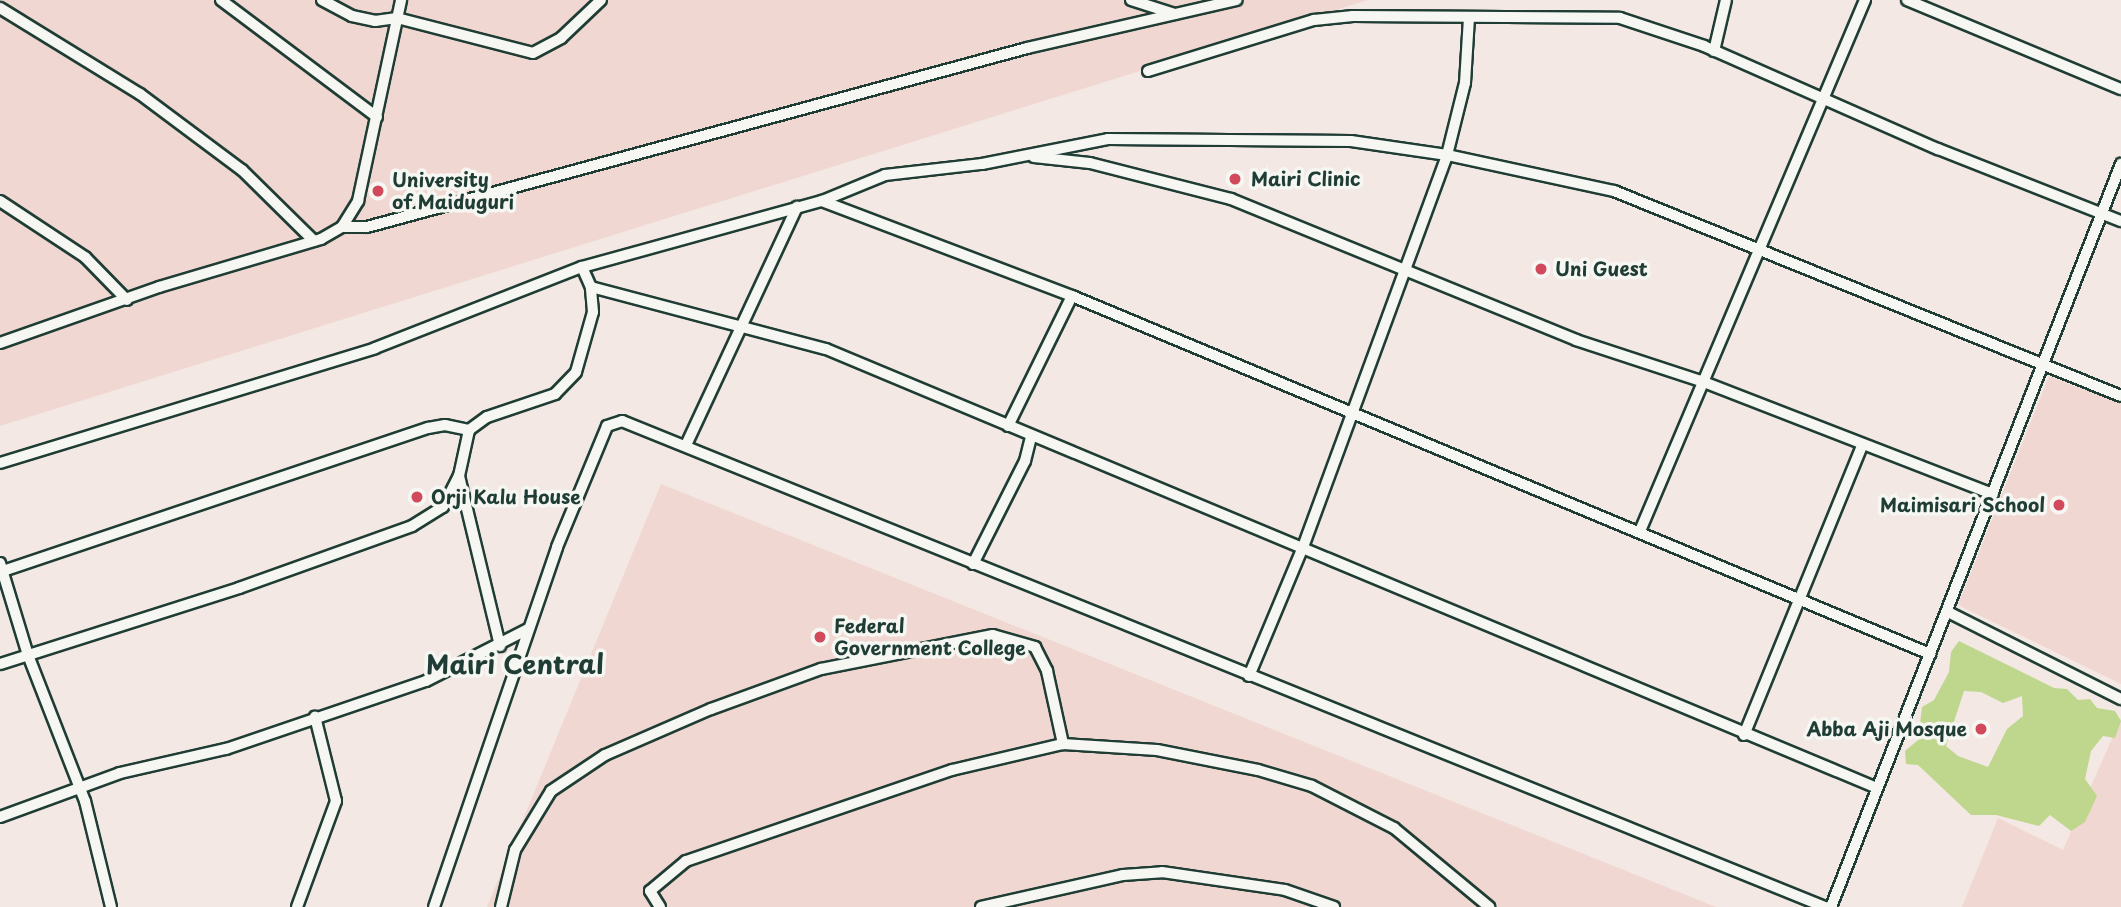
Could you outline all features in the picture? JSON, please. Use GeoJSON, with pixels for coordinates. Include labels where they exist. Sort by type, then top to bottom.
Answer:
{"type":"FeatureCollection","features":[{"type":"Feature","properties":{"kind":"street"},"geometry":{"type":"LineString","coordinates":[[221,0],[377,117]]}},
{"type":"Feature","properties":{"kind":"street"},"geometry":{"type":"LineString","coordinates":[[321,0],[352,16],[375,21],[397,18],[533,53],[561,38],[601,0]]}},
{"type":"Feature","properties":{"kind":"street"},"geometry":{"type":"LineString","coordinates":[[342,227],[358,201],[401,0]]}},
{"type":"Feature","properties":{"kind":"street"},"geometry":{"type":"LineString","coordinates":[[1131,0],[1175,15]]}},
{"type":"Feature","properties":{"kind":"street"},"geometry":{"type":"LineString","coordinates":[[0,343],[314,241],[342,227],[367,227],[1027,48],[1237,0]]}},
{"type":"Feature","properties":{"kind":"street"},"geometry":{"type":"LineString","coordinates":[[1714,51],[1726,0]]}},
{"type":"Feature","properties":{"kind":"street"},"geometry":{"type":"LineString","coordinates":[[1640,531],[1701,381],[1865,0]]}},
{"type":"Feature","properties":{"kind":"street"},"geometry":{"type":"LineString","coordinates":[[1907,0],[2121,89]]}},
{"type":"Feature","properties":{"kind":"street"},"geometry":{"type":"LineString","coordinates":[[0,8],[140,94],[242,170],[314,241]]}},
{"type":"Feature","properties":{"kind":"street"},"geometry":{"type":"LineString","coordinates":[[1148,71],[1314,20],[1353,16],[1620,18],[1714,51],[2121,221]]}},
{"type":"Feature","properties":{"kind":"street"},"geometry":{"type":"LineString","coordinates":[[1249,676],[1303,547],[1447,155],[1465,83],[1469,18]]}},
{"type":"Feature","properties":{"kind":"street"},"geometry":{"type":"LineString","coordinates":[[0,463],[375,348],[582,267],[822,201],[885,175],[1022,156],[1108,139],[1350,141],[1447,155],[1614,191],[2121,396]]}},
{"type":"Feature","properties":{"kind":"street"},"geometry":{"type":"LineString","coordinates":[[1022,156],[1090,163],[1231,199],[1576,340],[1701,381],[1862,446],[1993,494]]}},
{"type":"Feature","properties":{"kind":"street"},"geometry":{"type":"LineString","coordinates":[[1831,907],[2121,164]]}},
{"type":"Feature","properties":{"kind":"street"},"geometry":{"type":"LineString","coordinates":[[0,201],[85,257],[127,300]]}},
{"type":"Feature","properties":{"kind":"street"},"geometry":{"type":"LineString","coordinates":[[822,201],[1072,296],[1640,531],[1801,603],[1930,654]]}},
{"type":"Feature","properties":{"kind":"street"},"geometry":{"type":"LineString","coordinates":[[686,445],[714,391],[740,323],[797,207]]}},
{"type":"Feature","properties":{"kind":"street"},"geometry":{"type":"LineString","coordinates":[[0,664],[239,588],[412,526],[443,507],[459,476],[469,430],[487,417],[555,394],[576,372],[593,312],[591,287],[582,267]]}},
{"type":"Feature","properties":{"kind":"street"},"geometry":{"type":"LineString","coordinates":[[591,287],[740,323],[826,349],[1031,437],[1303,547],[1744,736],[1877,788]]}},
{"type":"Feature","properties":{"kind":"street"},"geometry":{"type":"LineString","coordinates":[[1008,426],[1072,296]]}},
{"type":"Feature","properties":{"kind":"street"},"geometry":{"type":"LineString","coordinates":[[435,907],[492,748],[528,629],[607,426],[622,421],[1825,907]]}},
{"type":"Feature","properties":{"kind":"street"},"geometry":{"type":"LineString","coordinates":[[111,907],[81,791],[28,655],[1,569],[428,428],[445,425],[469,430]]}},
{"type":"Feature","properties":{"kind":"street"},"geometry":{"type":"LineString","coordinates":[[973,564],[1025,461],[1031,437]]}},
{"type":"Feature","properties":{"kind":"street"},"geometry":{"type":"LineString","coordinates":[[1744,736],[1801,603],[1862,446]]}},
{"type":"Feature","properties":{"kind":"street"},"geometry":{"type":"LineString","coordinates":[[459,476],[500,646]]}},
{"type":"Feature","properties":{"kind":"street"},"geometry":{"type":"LineString","coordinates":[[1948,612],[2121,699]]}},
{"type":"Feature","properties":{"kind":"street"},"geometry":{"type":"LineString","coordinates":[[0,817],[81,791],[120,773],[226,749],[426,681],[500,646],[528,629]]}},
{"type":"Feature","properties":{"kind":"street"},"geometry":{"type":"LineString","coordinates":[[501,907],[515,850],[551,791],[606,755],[711,709],[821,669],[993,635],[1035,647],[1047,671],[1063,744]]}},
{"type":"Feature","properties":{"kind":"street"},"geometry":{"type":"LineString","coordinates":[[297,907],[336,801],[315,717]]}},
{"type":"Feature","properties":{"kind":"street"},"geometry":{"type":"LineString","coordinates":[[660,907],[650,891],[686,861],[952,770],[1063,744],[1157,750],[1258,770],[1312,786],[1394,828],[1489,907]]}},
{"type":"Feature","properties":{"kind":"street"},"geometry":{"type":"LineString","coordinates":[[981,907],[1123,875],[1162,872],[1285,890],[1334,907]]}},
{"type":"Feature","properties":{"kind":"shaded area","name":"University of Maiduguri"},"geometry":{"type":"Polygon","coordinates":[[[0,0],[1368,0],[0,426],[0,0]]]}},
{"type":"Feature","properties":{"kind":"shaded area","name":"Maimisari School"},"geometry":{"type":"Polygon","coordinates":[[[2049,376],[2121,404],[2121,684],[1958,605],[2049,376]]]}},
{"type":"Feature","properties":{"kind":"shaded area","name":"Federal Government College"},"geometry":{"type":"Polygon","coordinates":[[[661,484],[1716,907],[487,907],[661,484]]]}},
{"type":"Feature","properties":{"kind":"shaded area"},"geometry":{"type":"Polygon","coordinates":[[[2121,718],[2121,907],[1962,907],[1998,818],[2063,850],[2121,718]]]}},
{"type":"Feature","properties":{"kind":"green space"},"geometry":{"type":"Polygon","coordinates":[[[1959,641],[2054,688],[2067,689],[2078,700],[2090,699],[2097,708],[2115,711],[2121,721],[2115,738],[2103,736],[2091,751],[2085,779],[2097,796],[2085,822],[2071,831],[2050,815],[2039,826],[1996,815],[1971,815],[1918,765],[1906,764],[1905,751],[1918,740],[1922,707],[1934,700],[1949,672],[1951,652],[1959,641]],[[1964,691],[1946,746],[1958,756],[1988,767],[2007,729],[2023,716],[2022,696],[2003,703],[1981,692],[1964,691]]]}},
{"type":"Feature","properties":{"kind":"place","name":"Mairi Clinic"},"geometry":{"type":"Point","coordinates":[1235,179]}},
{"type":"Feature","properties":{"kind":"place","name":"University of Maiduguri"},"geometry":{"type":"Point","coordinates":[378,191]}},
{"type":"Feature","properties":{"kind":"place","name":"Uni Guest"},"geometry":{"type":"Point","coordinates":[1541,269]}},
{"type":"Feature","properties":{"kind":"place","name":"Orji Kalu House"},"geometry":{"type":"Point","coordinates":[417,497]}},
{"type":"Feature","properties":{"kind":"place","name":"Maimisari School"},"geometry":{"type":"Point","coordinates":[2059,505]}},
{"type":"Feature","properties":{"kind":"place","name":"Federal Government College"},"geometry":{"type":"Point","coordinates":[820,637]}},
{"type":"Feature","properties":{"kind":"place","name":"Abba Aji Mosque"},"geometry":{"type":"Point","coordinates":[1981,729]}},
{"type":"Feature","properties":{"kind":"district","name":"Mairi Central"},"geometry":{"type":"Point","coordinates":[515,664]}}]}
